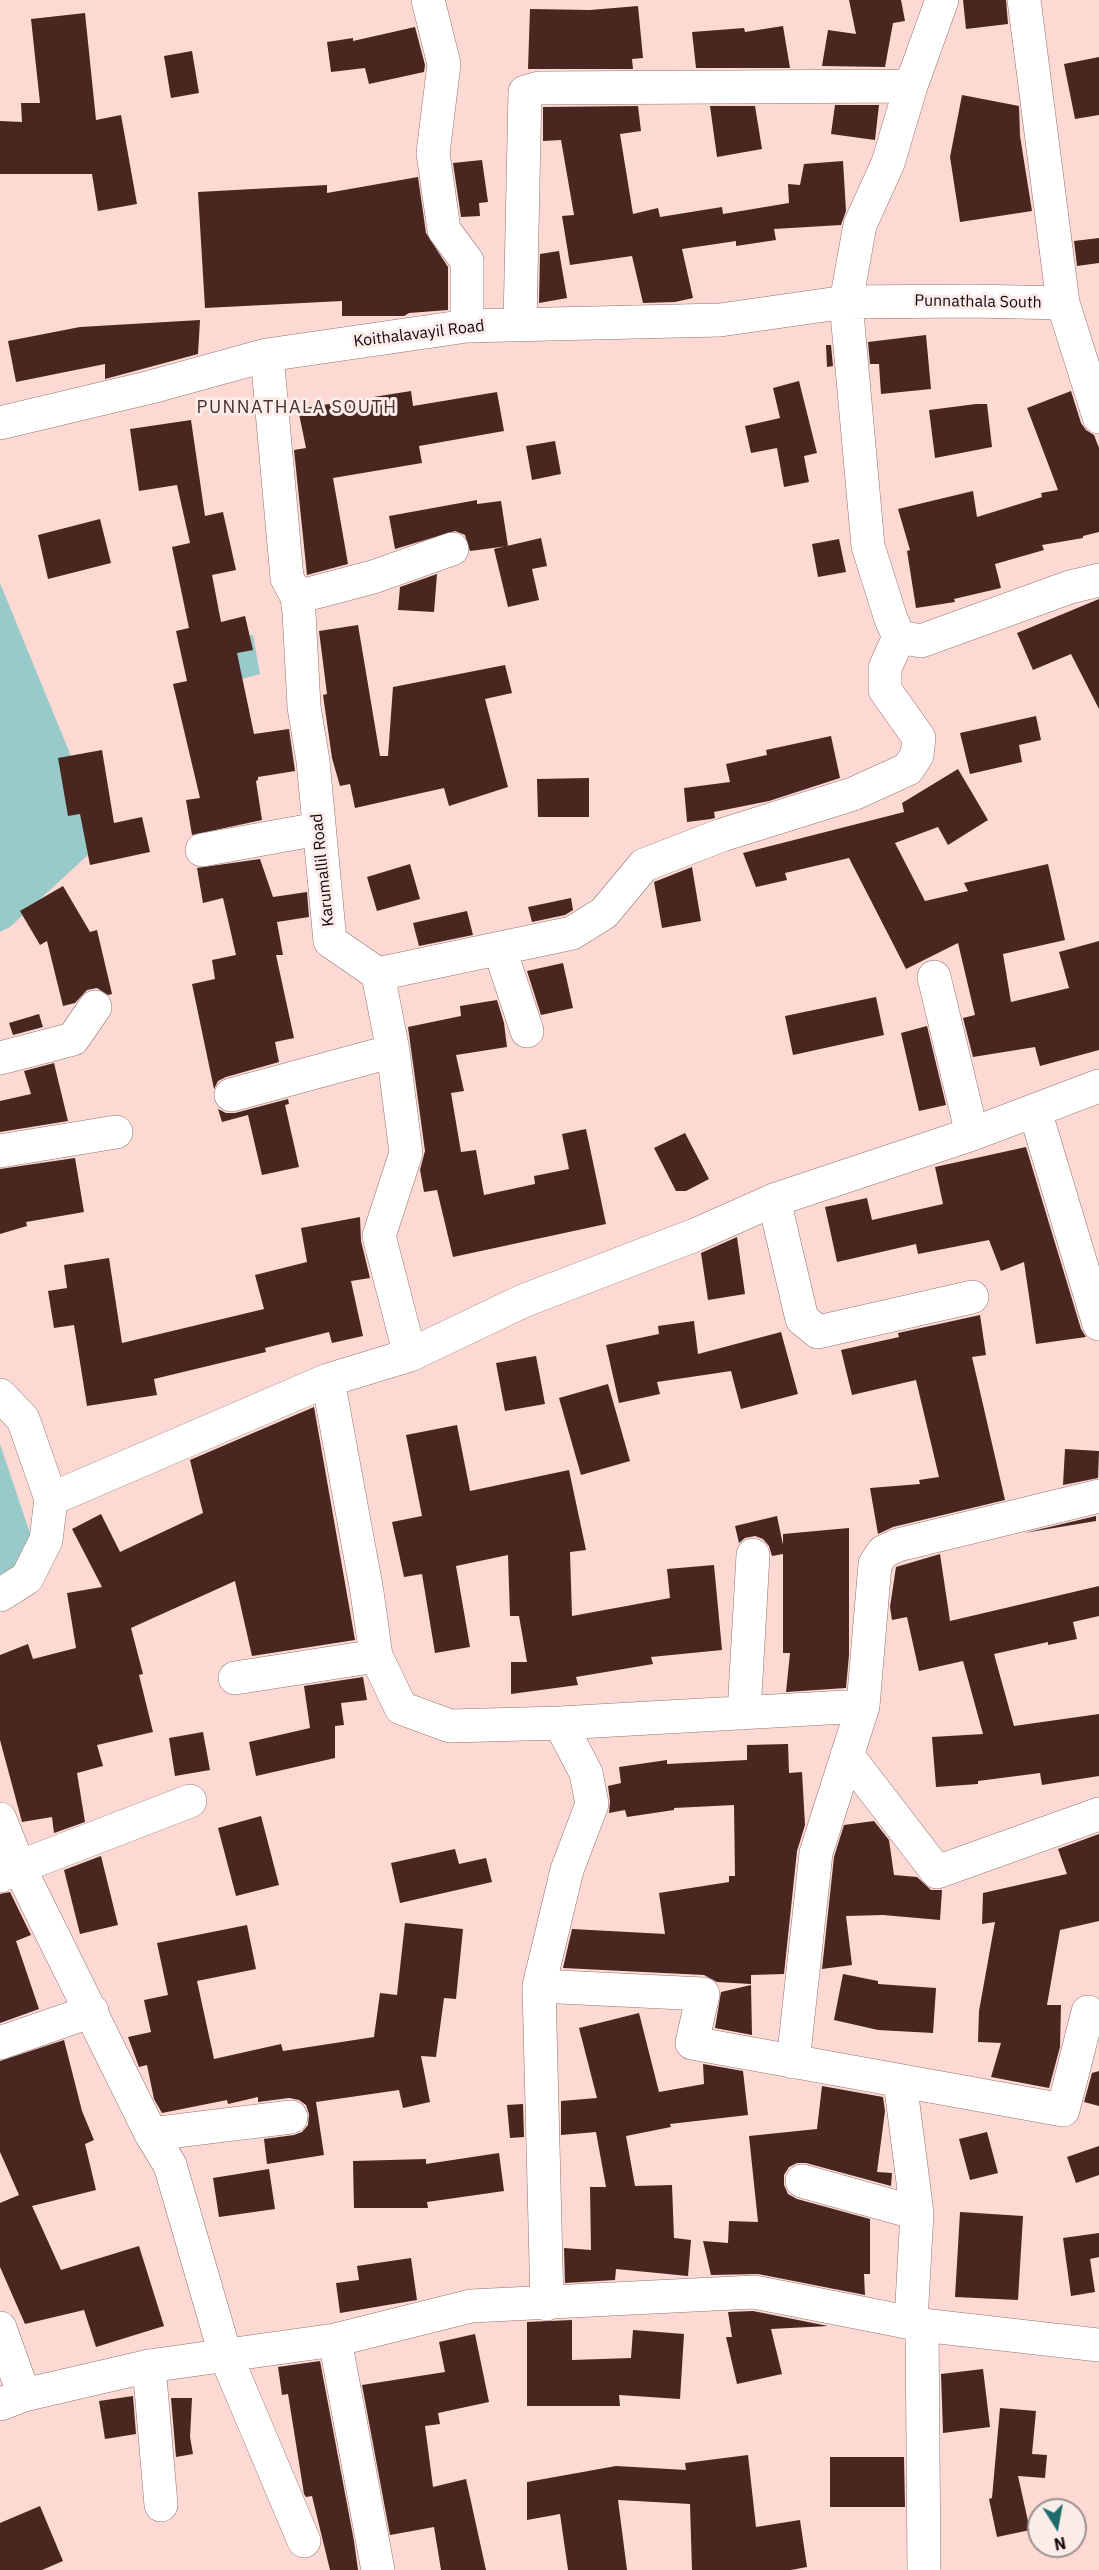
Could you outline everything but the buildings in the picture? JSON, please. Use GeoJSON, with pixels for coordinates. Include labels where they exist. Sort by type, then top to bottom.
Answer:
{"type":"FeatureCollection","features":[{"type":"Feature","properties":{"kind":"street"},"geometry":{"type":"LineString","coordinates":[[428,0],[444,64],[433,153],[444,230],[467,261],[467,326]]}},
{"type":"Feature","properties":{"kind":"street"},"geometry":{"type":"LineString","coordinates":[[410,1355],[380,1236],[406,1153],[393,1051],[378,974],[572,933],[604,913],[644,865],[666,855],[853,794],[908,769],[917,755],[919,738],[885,690],[885,668],[899,637],[891,620],[868,546],[846,302],[860,225],[888,163],[911,86],[942,0]]}},
{"type":"Feature","properties":{"kind":"street"},"geometry":{"type":"LineString","coordinates":[[1024,0],[1063,303]]}},
{"type":"Feature","properties":{"kind":"street"},"geometry":{"type":"LineString","coordinates":[[520,323],[525,92],[539,88],[911,86]]}},
{"type":"Feature","properties":{"kind":"street","name":"Koithalavayil Road"},"geometry":{"type":"LineString","coordinates":[[0,423],[152,387],[267,355],[467,326],[720,320],[846,302]]}},
{"type":"Feature","properties":{"kind":"street","name":"Punnathala South"},"geometry":{"type":"LineString","coordinates":[[846,302],[1063,303],[1099,417]]}},
{"type":"Feature","properties":{"kind":"street","name":"Karumallil Road"},"geometry":{"type":"LineString","coordinates":[[267,355],[287,578],[297,597],[304,707],[313,760],[330,941],[378,974]]}},
{"type":"Feature","properties":{"kind":"street"},"geometry":{"type":"LineString","coordinates":[[297,597],[373,578],[452,549]]}},
{"type":"Feature","properties":{"kind":"street"},"geometry":{"type":"LineString","coordinates":[[899,637],[921,641],[1070,587],[1099,580]]}},
{"type":"Feature","properties":{"kind":"street"},"geometry":{"type":"LineString","coordinates":[[202,850],[318,829]]}},
{"type":"Feature","properties":{"kind":"street"},"geometry":{"type":"LineString","coordinates":[[500,950],[527,1031]]}},
{"type":"Feature","properties":{"kind":"street"},"geometry":{"type":"LineString","coordinates":[[934,977],[972,1134]]}},
{"type":"Feature","properties":{"kind":"street"},"geometry":{"type":"LineString","coordinates":[[0,1058],[73,1039],[95,1007]]}},
{"type":"Feature","properties":{"kind":"street"},"geometry":{"type":"LineString","coordinates":[[231,1095],[393,1051]]}},
{"type":"Feature","properties":{"kind":"street"},"geometry":{"type":"LineString","coordinates":[[51,1499],[328,1380],[410,1355],[522,1301],[695,1235],[774,1200],[972,1134],[1099,1086]]}},
{"type":"Feature","properties":{"kind":"street"},"geometry":{"type":"LineString","coordinates":[[1035,1111],[1099,1324]]}},
{"type":"Feature","properties":{"kind":"street"},"geometry":{"type":"LineString","coordinates":[[0,1151],[116,1132]]}},
{"type":"Feature","properties":{"kind":"street"},"geometry":{"type":"LineString","coordinates":[[774,1200],[802,1319],[818,1332],[972,1297]]}},
{"type":"Feature","properties":{"kind":"street"},"geometry":{"type":"LineString","coordinates":[[328,1380],[367,1592],[376,1656],[400,1708],[450,1726],[560,1723],[863,1706]]}},
{"type":"Feature","properties":{"kind":"street"},"geometry":{"type":"LineString","coordinates":[[0,1395],[23,1419],[51,1499],[46,1540],[27,1578],[0,1594]]}},
{"type":"Feature","properties":{"kind":"street"},"geometry":{"type":"LineString","coordinates":[[793,2062],[816,1853],[863,1706],[875,1564],[883,1552],[898,1545],[1099,1496]]}},
{"type":"Feature","properties":{"kind":"street"},"geometry":{"type":"LineString","coordinates":[[744,1713],[753,1555]]}},
{"type":"Feature","properties":{"kind":"street"},"geometry":{"type":"LineString","coordinates":[[235,1678],[376,1656]]}},
{"type":"Feature","properties":{"kind":"street"},"geometry":{"type":"LineString","coordinates":[[547,2304],[539,1986],[567,1870],[592,1804],[586,1773],[560,1723]]}},
{"type":"Feature","properties":{"kind":"street"},"geometry":{"type":"LineString","coordinates":[[847,1755],[937,1872],[1099,1814]]}},
{"type":"Feature","properties":{"kind":"street"},"geometry":{"type":"LineString","coordinates":[[10,1871],[190,1801]]}},
{"type":"Feature","properties":{"kind":"street"},"geometry":{"type":"LineString","coordinates":[[0,1819],[10,1871],[92,2011],[151,2134],[170,2165],[225,2354],[304,2541]]}},
{"type":"Feature","properties":{"kind":"street"},"geometry":{"type":"LineString","coordinates":[[539,1986],[703,1994],[692,2043],[1063,2110],[1088,2012]]}},
{"type":"Feature","properties":{"kind":"street"},"geometry":{"type":"LineString","coordinates":[[0,2043],[92,2011]]}},
{"type":"Feature","properties":{"kind":"street"},"geometry":{"type":"LineString","coordinates":[[900,2081],[917,2213],[916,2323],[924,2570]]}},
{"type":"Feature","properties":{"kind":"street"},"geometry":{"type":"LineString","coordinates":[[151,2134],[291,2118]]}},
{"type":"Feature","properties":{"kind":"street"},"geometry":{"type":"LineString","coordinates":[[802,2181],[917,2213]]}},
{"type":"Feature","properties":{"kind":"street"},"geometry":{"type":"LineString","coordinates":[[0,2328],[12,2400],[149,2366],[335,2340],[471,2306],[754,2292],[916,2323],[1099,2345]]}},
{"type":"Feature","properties":{"kind":"street"},"geometry":{"type":"LineString","coordinates":[[335,2340],[378,2570]]}},
{"type":"Feature","properties":{"kind":"street"},"geometry":{"type":"LineString","coordinates":[[149,2366],[161,2505]]}},
{"type":"Feature","properties":{"kind":"water"},"geometry":{"type":"Polygon","coordinates":[[[0,583],[105,839],[10,927],[0,932],[0,583]]]}},
{"type":"Feature","properties":{"kind":"water"},"geometry":{"type":"Polygon","coordinates":[[[253,635],[260,674],[235,681],[227,639],[253,635]]]}},
{"type":"Feature","properties":{"kind":"water"},"geometry":{"type":"Polygon","coordinates":[[[0,1444],[34,1545],[13,1571],[0,1576],[0,1444]]]}},
{"type":"Feature","properties":{"kind":"district","name":"PUNNATHALA SOUTH"},"geometry":{"type":"Point","coordinates":[297,408]}}]}
